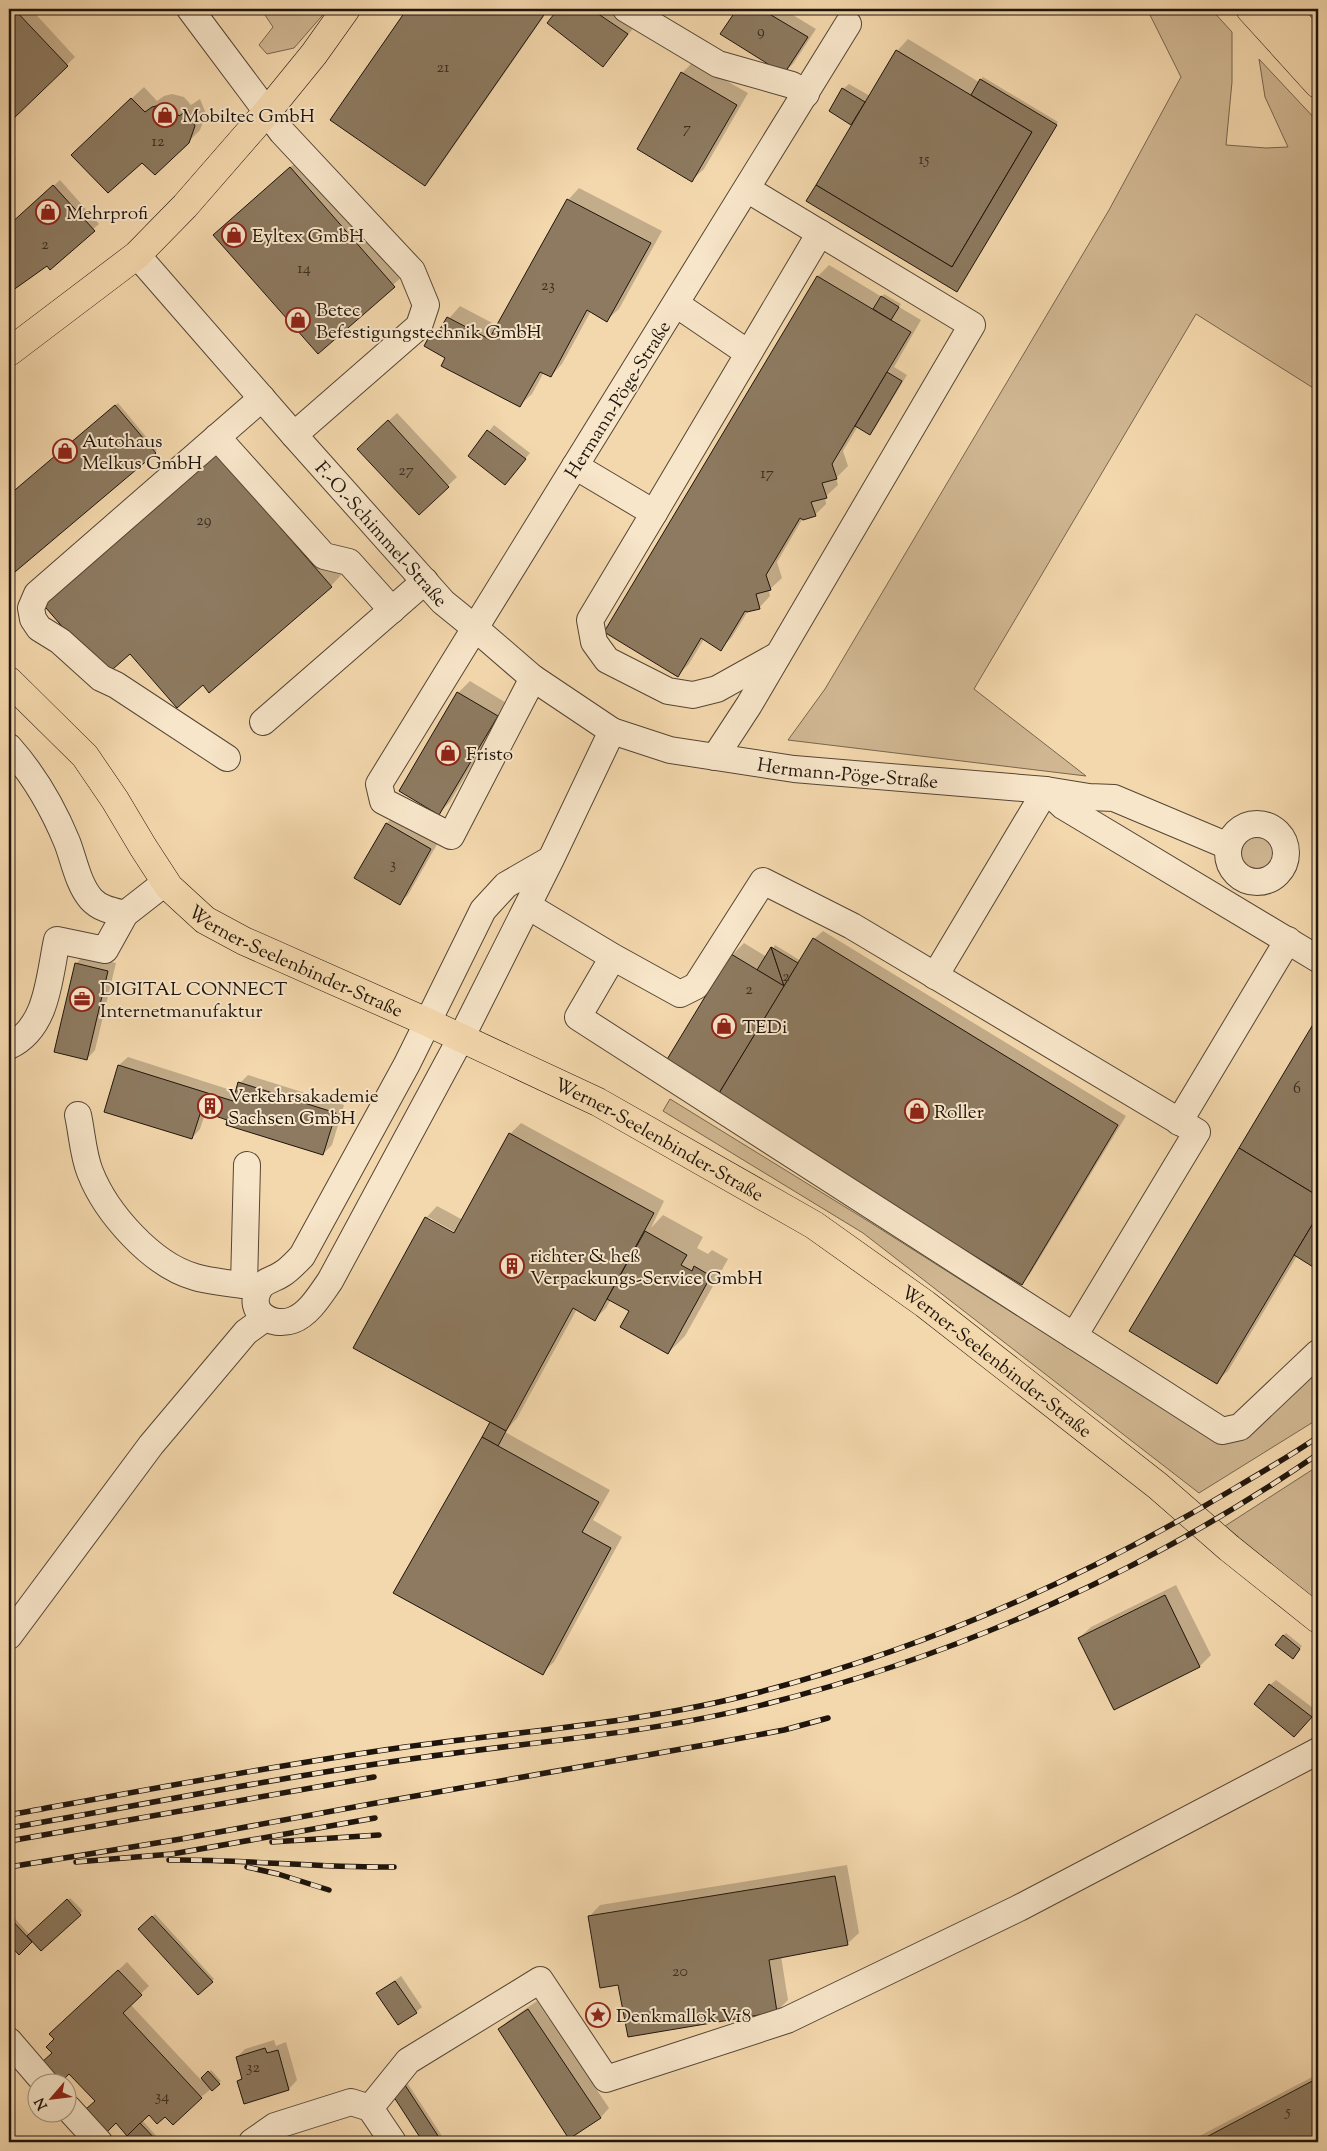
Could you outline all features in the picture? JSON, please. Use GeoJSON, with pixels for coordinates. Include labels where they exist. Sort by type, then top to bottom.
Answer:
{"type":"FeatureCollection","features":[{"type":"Feature","properties":{"kind":"main road"},"geometry":{"type":"LineString","coordinates":[[9,352],[138,255],[185,206],[266,113],[314,54],[346,9]]}},
{"type":"Feature","properties":{"kind":"main road"},"geometry":{"type":"LineString","coordinates":[[1250,9],[1318,84]]}},
{"type":"Feature","properties":{"kind":"main road"},"geometry":{"type":"LineString","coordinates":[[1285,9],[1318,46]]}},
{"type":"Feature","properties":{"kind":"main road","name":"Werner-Seelenbinder-Straße"},"geometry":{"type":"LineString","coordinates":[[9,681],[85,756],[166,882],[205,920],[244,941],[428,1022],[598,1102],[814,1225],[925,1304],[1158,1486],[1229,1548],[1318,1619]]}},
{"type":"Feature","properties":{"kind":"street"},"geometry":{"type":"LineString","coordinates":[[190,9],[266,113],[412,271],[426,305],[418,326],[294,435]]}},
{"type":"Feature","properties":{"kind":"street"},"geometry":{"type":"LineString","coordinates":[[633,10],[718,64],[792,85],[806,94]]}},
{"type":"Feature","properties":{"kind":"street","name":"Hermann-Pöge-Straße"},"geometry":{"type":"LineString","coordinates":[[848,24],[475,628],[533,678],[612,731],[670,750],[794,769],[1046,790],[1086,808]]}},
{"type":"Feature","properties":{"kind":"street"},"geometry":{"type":"LineString","coordinates":[[715,757],[774,663],[972,326],[747,189]]}},
{"type":"Feature","properties":{"kind":"street"},"geometry":{"type":"LineString","coordinates":[[774,663],[717,689],[693,695],[668,691],[608,660],[594,642],[590,620],[820,233]]}},
{"type":"Feature","properties":{"kind":"street","name":"F.-O.-Schimmel-Straße"},"geometry":{"type":"LineString","coordinates":[[138,255],[294,435],[443,602],[475,628]]}},
{"type":"Feature","properties":{"kind":"street"},"geometry":{"type":"LineString","coordinates":[[676,304],[748,353]]}},
{"type":"Feature","properties":{"kind":"street"},"geometry":{"type":"LineString","coordinates":[[227,758],[116,685],[100,678],[60,641],[39,628],[33,619],[31,608],[37,594],[262,398]]}},
{"type":"Feature","properties":{"kind":"street"},"geometry":{"type":"LineString","coordinates":[[217,437],[324,556],[349,562],[392,610]]}},
{"type":"Feature","properties":{"kind":"street"},"geometry":{"type":"LineString","coordinates":[[575,466],[654,513]]}},
{"type":"Feature","properties":{"kind":"street"},"geometry":{"type":"LineString","coordinates":[[264,722],[425,581]]}},
{"type":"Feature","properties":{"kind":"street"},"geometry":{"type":"LineString","coordinates":[[475,628],[379,784],[383,801],[451,836],[533,678]]}},
{"type":"Feature","properties":{"kind":"street"},"geometry":{"type":"LineString","coordinates":[[247,1164],[252,1286],[256,1296],[257,1307],[264,1319],[278,1324],[293,1320],[305,1313],[318,1299],[330,1281],[461,1038],[528,906],[612,731]]}},
{"type":"Feature","properties":{"kind":"street"},"geometry":{"type":"LineString","coordinates":[[9,748],[23,763],[58,820],[81,880],[91,898],[104,909],[125,914]]}},
{"type":"Feature","properties":{"kind":"street"},"geometry":{"type":"LineString","coordinates":[[935,976],[1046,790]]}},
{"type":"Feature","properties":{"kind":"street"},"geometry":{"type":"LineString","coordinates":[[1086,808],[1114,798],[1228,846]]}},
{"type":"Feature","properties":{"kind":"street"},"geometry":{"type":"LineString","coordinates":[[1086,808],[1318,959]]}},
{"type":"Feature","properties":{"kind":"street"},"geometry":{"type":"LineString","coordinates":[[78,1115],[89,1171],[110,1209],[131,1233],[168,1266],[194,1277],[252,1286],[283,1274],[302,1256],[407,1064],[483,910],[506,885],[551,859]]}},
{"type":"Feature","properties":{"kind":"street"},"geometry":{"type":"LineString","coordinates":[[528,906],[613,957],[680,994],[696,986],[763,881],[852,926],[1197,1132],[1074,1336]]}},
{"type":"Feature","properties":{"kind":"street"},"geometry":{"type":"LineString","coordinates":[[9,1046],[32,1028],[41,1012],[57,940],[106,950],[125,914],[166,882]]}},
{"type":"Feature","properties":{"kind":"street"},"geometry":{"type":"LineString","coordinates":[[1180,1122],[1288,940]]}},
{"type":"Feature","properties":{"kind":"street"},"geometry":{"type":"LineString","coordinates":[[613,957],[578,1017],[1222,1431],[1240,1427],[1318,1353]]}},
{"type":"Feature","properties":{"kind":"street"},"geometry":{"type":"LineString","coordinates":[[407,1064],[421,1111]]}},
{"type":"Feature","properties":{"kind":"street"},"geometry":{"type":"LineString","coordinates":[[9,1636],[151,1445],[246,1332],[264,1319]]}},
{"type":"Feature","properties":{"kind":"street"},"geometry":{"type":"LineString","coordinates":[[370,2108],[408,2061],[540,1980],[606,2079],[787,2020],[1018,1908],[1318,1751]]}},
{"type":"Feature","properties":{"kind":"street"},"geometry":{"type":"LineString","coordinates":[[9,2041],[37,2074]]}},
{"type":"Feature","properties":{"kind":"street"},"geometry":{"type":"LineString","coordinates":[[252,2142],[275,2126],[351,2102],[370,2108],[393,2142]]}},
{"type":"Feature","properties":{"kind":"street"},"geometry":{"type":"LineString","coordinates":[[78,2119],[99,2142]]}},
{"type":"Feature","properties":{"kind":"shaded area"},"geometry":{"type":"Polygon","coordinates":[[[261,9],[328,9],[294,48],[267,54],[259,45],[273,27],[261,9]]]}},
{"type":"Feature","properties":{"kind":"shaded area"},"geometry":{"type":"Polygon","coordinates":[[[1147,9],[1211,9],[1232,32],[1232,82],[1226,145],[1266,148],[1288,147],[1265,97],[1259,59],[1318,122],[1318,391],[1196,314],[974,689],[1086,776],[788,740],[825,689],[1109,210],[1181,77],[1147,9]]]}},
{"type":"Feature","properties":{"kind":"shaded area"},"geometry":{"type":"Polygon","coordinates":[[[1256,835],[1263,836],[1269,841],[1274,847],[1274,861],[1269,867],[1263,872],[1256,873],[1249,872],[1243,867],[1238,861],[1237,854],[1238,847],[1243,841],[1249,836],[1256,835]]]}},
{"type":"Feature","properties":{"kind":"shaded area"},"geometry":{"type":"Polygon","coordinates":[[[670,1099],[868,1221],[1175,1416],[1218,1440],[1318,1366],[1318,1419],[1199,1493],[863,1233],[663,1111],[670,1099]]]}},
{"type":"Feature","properties":{"kind":"shaded area"},"geometry":{"type":"Polygon","coordinates":[[[1318,1466],[1318,1603],[1225,1526],[1318,1466]]]}},
{"type":"Feature","properties":{"kind":"building"},"geometry":{"type":"Polygon","coordinates":[[[9,9],[14,9],[68,66],[12,120],[9,116],[9,9]]]}},
{"type":"Feature","properties":{"kind":"building"},"geometry":{"type":"Polygon","coordinates":[[[407,9],[548,9],[425,186],[330,120],[407,9]]]}},
{"type":"Feature","properties":{"kind":"building"},"geometry":{"type":"Polygon","coordinates":[[[558,9],[591,9],[628,34],[603,67],[547,23],[558,9]]]}},
{"type":"Feature","properties":{"kind":"building"},"geometry":{"type":"Polygon","coordinates":[[[737,9],[761,9],[808,37],[784,74],[720,34],[737,9]]]}},
{"type":"Feature","properties":{"kind":"building"},"geometry":{"type":"Polygon","coordinates":[[[896,50],[1032,132],[952,267],[816,185],[896,50]]]}},
{"type":"Feature","properties":{"kind":"building"},"geometry":{"type":"Polygon","coordinates":[[[681,72],[737,105],[692,182],[637,149],[681,72]]]}},
{"type":"Feature","properties":{"kind":"building"},"geometry":{"type":"Polygon","coordinates":[[[980,79],[1057,125],[957,292],[806,201],[816,185],[952,267],[1032,132],[971,95],[980,79]]]}},
{"type":"Feature","properties":{"kind":"building"},"geometry":{"type":"Polygon","coordinates":[[[842,88],[865,102],[851,125],[829,111],[842,88]]]}},
{"type":"Feature","properties":{"kind":"building"},"geometry":{"type":"Polygon","coordinates":[[[131,98],[145,112],[152,107],[160,105],[173,108],[179,116],[188,110],[195,126],[189,143],[155,175],[142,163],[108,193],[71,155],[131,98]]]}},
{"type":"Feature","properties":{"kind":"building"},"geometry":{"type":"Polygon","coordinates":[[[290,167],[395,287],[318,354],[213,235],[290,167]]]}},
{"type":"Feature","properties":{"kind":"building"},"geometry":{"type":"Polygon","coordinates":[[[53,185],[95,231],[50,270],[47,266],[9,293],[9,225],[53,185]]]}},
{"type":"Feature","properties":{"kind":"building"},"geometry":{"type":"Polygon","coordinates":[[[567,199],[651,243],[607,322],[587,310],[551,377],[540,372],[520,407],[441,366],[445,358],[424,346],[431,333],[436,336],[447,317],[489,339],[567,199]]]}},
{"type":"Feature","properties":{"kind":"building"},"geometry":{"type":"Polygon","coordinates":[[[817,276],[911,332],[832,464],[837,479],[822,483],[827,498],[811,502],[816,516],[803,520],[800,518],[766,575],[771,590],[756,594],[760,609],[745,611],[721,651],[701,638],[678,677],[604,632],[817,276]]]}},
{"type":"Feature","properties":{"kind":"building"},"geometry":{"type":"Polygon","coordinates":[[[881,296],[899,307],[891,320],[873,309],[881,296]]]}},
{"type":"Feature","properties":{"kind":"building"},"geometry":{"type":"Polygon","coordinates":[[[887,372],[902,381],[870,435],[855,426],[887,372]]]}},
{"type":"Feature","properties":{"kind":"building"},"geometry":{"type":"Polygon","coordinates":[[[115,405],[156,453],[9,577],[9,495],[115,405]]]}},
{"type":"Feature","properties":{"kind":"building"},"geometry":{"type":"Polygon","coordinates":[[[388,420],[449,487],[419,515],[357,449],[388,420]]]}},
{"type":"Feature","properties":{"kind":"building"},"geometry":{"type":"Polygon","coordinates":[[[487,430],[526,459],[505,485],[468,456],[487,430]]]}},
{"type":"Feature","properties":{"kind":"building"},"geometry":{"type":"Polygon","coordinates":[[[214,451],[332,587],[209,693],[203,685],[177,708],[130,654],[105,676],[40,601],[214,451]]]}},
{"type":"Feature","properties":{"kind":"building","name":"Fristo"},"geometry":{"type":"Polygon","coordinates":[[[457,692],[498,716],[439,815],[399,791],[457,692]]]}},
{"type":"Feature","properties":{"kind":"building"},"geometry":{"type":"Polygon","coordinates":[[[386,823],[431,849],[400,905],[354,878],[386,823]]]}},
{"type":"Feature","properties":{"kind":"building","name":"Roller"},"geometry":{"type":"Polygon","coordinates":[[[813,938],[1118,1125],[1022,1285],[716,1098],[813,938]]]}},
{"type":"Feature","properties":{"kind":"building"},"geometry":{"type":"Polygon","coordinates":[[[771,947],[784,986],[757,970],[771,947]]]}},
{"type":"Feature","properties":{"kind":"building"},"geometry":{"type":"Polygon","coordinates":[[[771,947],[798,963],[784,986],[771,947]]]}},
{"type":"Feature","properties":{"kind":"building"},"geometry":{"type":"Polygon","coordinates":[[[731,954],[784,986],[716,1098],[663,1066],[731,954]]]}},
{"type":"Feature","properties":{"kind":"building"},"geometry":{"type":"Polygon","coordinates":[[[75,963],[108,971],[87,1060],[54,1052],[75,963]]]}},
{"type":"Feature","properties":{"kind":"building"},"geometry":{"type":"Polygon","coordinates":[[[1318,1016],[1318,1196],[1239,1148],[1318,1016]]]}},
{"type":"Feature","properties":{"kind":"building","name":"Verkehrsakademie Sachsen GmbH"},"geometry":{"type":"Polygon","coordinates":[[[118,1065],[233,1101],[238,1082],[336,1113],[323,1155],[226,1125],[227,1120],[201,1111],[192,1139],[104,1112],[118,1065]]]}},
{"type":"Feature","properties":{"kind":"building","name":"richter & heß Verpackungs-Service GmbH"},"geometry":{"type":"Polygon","coordinates":[[[509,1133],[654,1213],[595,1321],[573,1308],[506,1431],[353,1348],[425,1217],[454,1233],[509,1133]]]}},
{"type":"Feature","properties":{"kind":"building"},"geometry":{"type":"Polygon","coordinates":[[[1239,1148],[1318,1196],[1318,1215],[1217,1384],[1129,1331],[1239,1148]]]}},
{"type":"Feature","properties":{"kind":"building"},"geometry":{"type":"Polygon","coordinates":[[[1318,1215],[1318,1270],[1294,1255],[1318,1215]]]}},
{"type":"Feature","properties":{"kind":"building"},"geometry":{"type":"Polygon","coordinates":[[[645,1231],[687,1255],[681,1265],[692,1271],[694,1266],[711,1276],[668,1354],[620,1327],[629,1311],[607,1299],[645,1231]]]}},
{"type":"Feature","properties":{"kind":"building"},"geometry":{"type":"Polygon","coordinates":[[[490,1422],[506,1431],[498,1446],[482,1437],[490,1422]]]}},
{"type":"Feature","properties":{"kind":"building"},"geometry":{"type":"Polygon","coordinates":[[[482,1437],[599,1502],[582,1532],[611,1548],[543,1675],[393,1593],[482,1437]]]}},
{"type":"Feature","properties":{"kind":"building"},"geometry":{"type":"Polygon","coordinates":[[[1165,1595],[1200,1667],[1114,1710],[1078,1638],[1165,1595]]]}},
{"type":"Feature","properties":{"kind":"building"},"geometry":{"type":"Polygon","coordinates":[[[1283,1635],[1300,1649],[1293,1659],[1275,1645],[1283,1635]]]}},
{"type":"Feature","properties":{"kind":"building"},"geometry":{"type":"Polygon","coordinates":[[[1269,1684],[1312,1717],[1294,1737],[1254,1704],[1269,1684]]]}},
{"type":"Feature","properties":{"kind":"building"},"geometry":{"type":"Polygon","coordinates":[[[835,1876],[848,1945],[769,1960],[777,2012],[628,2037],[618,1985],[600,1988],[588,1916],[835,1876]]]}},
{"type":"Feature","properties":{"kind":"building"},"geometry":{"type":"Polygon","coordinates":[[[67,1899],[81,1915],[41,1951],[27,1936],[67,1899]]]}},
{"type":"Feature","properties":{"kind":"building"},"geometry":{"type":"Polygon","coordinates":[[[152,1916],[213,1982],[198,1995],[138,1929],[152,1916]]]}},
{"type":"Feature","properties":{"kind":"building"},"geometry":{"type":"Polygon","coordinates":[[[9,1917],[32,1942],[19,1955],[9,1944],[9,1917]]]}},
{"type":"Feature","properties":{"kind":"building"},"geometry":{"type":"Polygon","coordinates":[[[118,1970],[142,1995],[123,2013],[202,2098],[173,2125],[165,2117],[157,2124],[149,2115],[127,2136],[116,2123],[107,2132],[86,2109],[95,2101],[78,2083],[78,2074],[53,2074],[42,2062],[52,2053],[46,2047],[54,2039],[49,2034],[118,1970]]]}},
{"type":"Feature","properties":{"kind":"building"},"geometry":{"type":"Polygon","coordinates":[[[395,1981],[417,2013],[398,2025],[376,1993],[395,1981]]]}},
{"type":"Feature","properties":{"kind":"building"},"geometry":{"type":"Polygon","coordinates":[[[528,2009],[601,2118],[569,2139],[498,2029],[528,2009]]]}},
{"type":"Feature","properties":{"kind":"building"},"geometry":{"type":"Polygon","coordinates":[[[265,2048],[267,2053],[278,2050],[289,2090],[244,2104],[237,2081],[242,2079],[236,2057],[265,2048]]]}},
{"type":"Feature","properties":{"kind":"building"},"geometry":{"type":"Polygon","coordinates":[[[208,2071],[220,2084],[212,2091],[201,2078],[208,2071]]]}},
{"type":"Feature","properties":{"kind":"building"},"geometry":{"type":"Polygon","coordinates":[[[1318,2078],[1318,2142],[1197,2142],[1318,2078]]]}},
{"type":"Feature","properties":{"kind":"building"},"geometry":{"type":"Polygon","coordinates":[[[403,2082],[442,2142],[423,2142],[390,2091],[403,2082]]]}},
{"type":"Feature","properties":{"kind":"building"},"geometry":{"type":"Polygon","coordinates":[[[140,2123],[158,2142],[133,2142],[127,2136],[140,2123]]]}},
{"type":"Feature","properties":{"kind":"railway"},"geometry":{"type":"LineString","coordinates":[[9,1815],[355,1754],[628,1719],[716,1703],[760,1692],[882,1654],[1002,1608],[1060,1582],[1174,1523],[1318,1437]]}},
{"type":"Feature","properties":{"kind":"railway"},"geometry":{"type":"LineString","coordinates":[[9,1828],[268,1781],[682,1722],[766,1704],[839,1684],[912,1660],[983,1633],[1053,1603],[1122,1570],[1189,1535],[1254,1496],[1318,1454]]}},
{"type":"Feature","properties":{"kind":"railway"},"geometry":{"type":"LineString","coordinates":[[9,1867],[181,1839],[710,1744],[784,1730],[828,1718]]}},
{"type":"Feature","properties":{"kind":"railway"},"geometry":{"type":"LineString","coordinates":[[9,1841],[374,1777]]}},
{"type":"Feature","properties":{"kind":"railway"},"geometry":{"type":"LineString","coordinates":[[76,1862],[172,1854],[375,1818]]}},
{"type":"Feature","properties":{"kind":"railway"},"geometry":{"type":"LineString","coordinates":[[272,1842],[379,1835]]}},
{"type":"Feature","properties":{"kind":"railway"},"geometry":{"type":"LineString","coordinates":[[169,1860],[394,1867]]}},
{"type":"Feature","properties":{"kind":"railway"},"geometry":{"type":"LineString","coordinates":[[247,1867],[278,1874],[329,1890]]}},
{"type":"Feature","properties":{"kind":"place","name":"Mobiltec GmbH"},"geometry":{"type":"Point","coordinates":[165,115]}},
{"type":"Feature","properties":{"kind":"place","name":"Mehrprofi"},"geometry":{"type":"Point","coordinates":[48,212]}},
{"type":"Feature","properties":{"kind":"place","name":"Eyltex GmbH"},"geometry":{"type":"Point","coordinates":[234,235]}},
{"type":"Feature","properties":{"kind":"place","name":"Betec Befestigungstechnik GmbH"},"geometry":{"type":"Point","coordinates":[298,320]}},
{"type":"Feature","properties":{"kind":"place","name":"Autohaus Melkus GmbH"},"geometry":{"type":"Point","coordinates":[65,451]}},
{"type":"Feature","properties":{"kind":"place","name":"Fristo"},"geometry":{"type":"Point","coordinates":[448,753]}},
{"type":"Feature","properties":{"kind":"place","name":"DIGITAL CONNECT Internetmanufaktur"},"geometry":{"type":"Point","coordinates":[82,999]}},
{"type":"Feature","properties":{"kind":"place","name":"TEDi"},"geometry":{"type":"Point","coordinates":[724,1026]}},
{"type":"Feature","properties":{"kind":"place","name":"Verkehrsakademie Sachsen GmbH"},"geometry":{"type":"Point","coordinates":[210,1106]}},
{"type":"Feature","properties":{"kind":"place","name":"Roller"},"geometry":{"type":"Point","coordinates":[917,1111]}},
{"type":"Feature","properties":{"kind":"place","name":"richter & heß Verpackungs-Service GmbH"},"geometry":{"type":"Point","coordinates":[512,1266]}},
{"type":"Feature","properties":{"kind":"place","name":"Denkmallok V18"},"geometry":{"type":"Point","coordinates":[598,2015]}}]}
